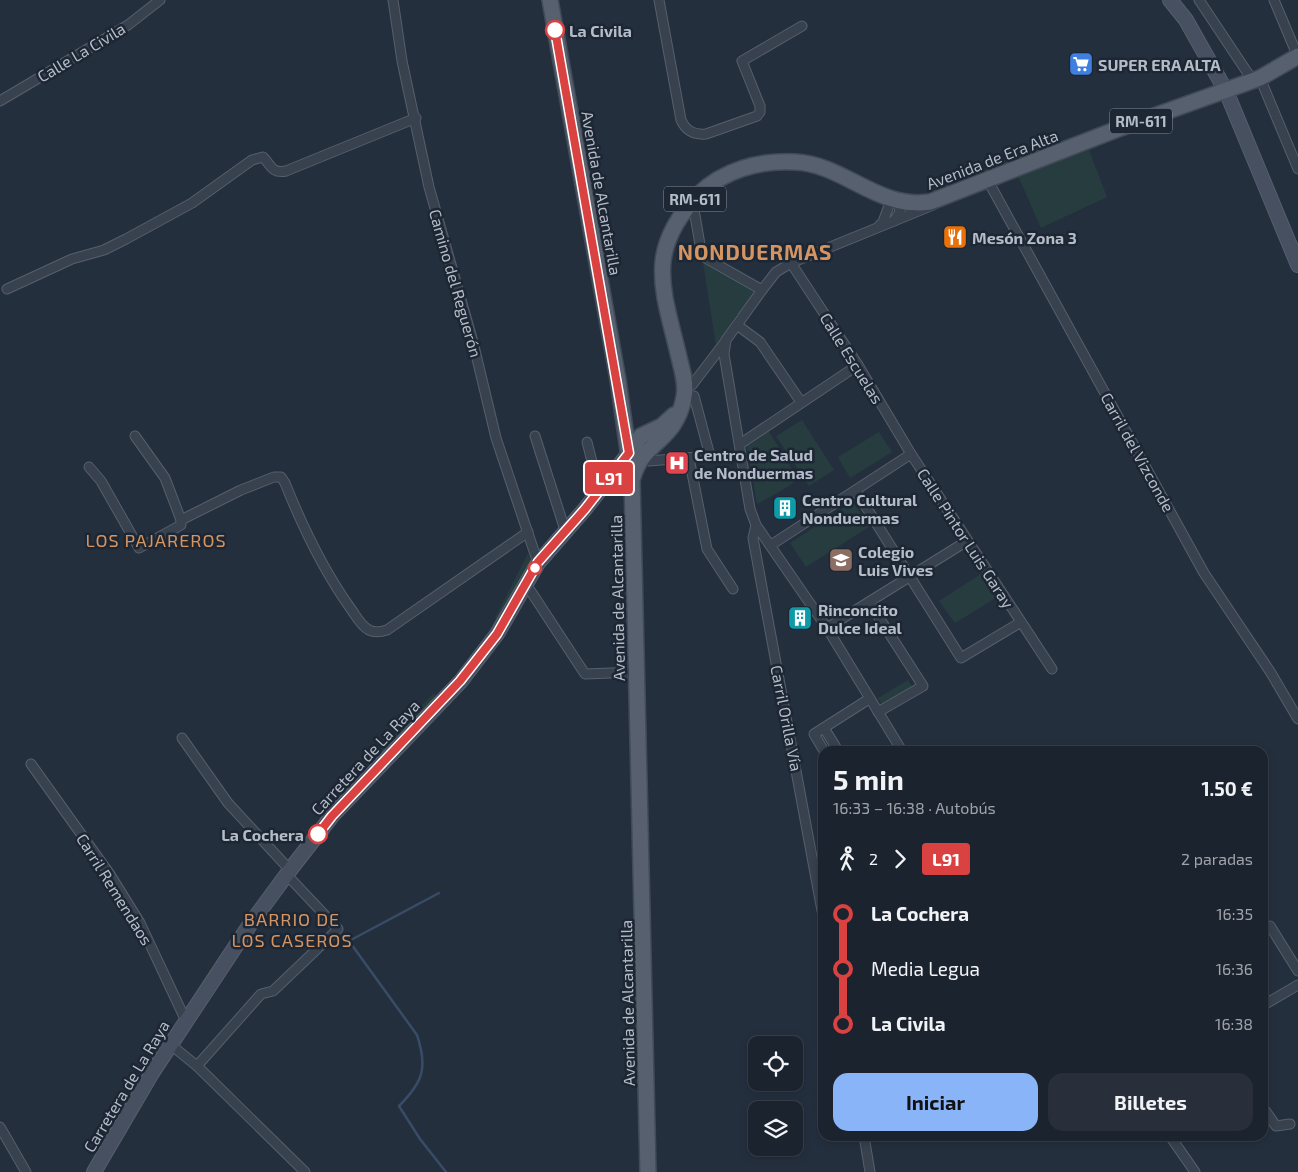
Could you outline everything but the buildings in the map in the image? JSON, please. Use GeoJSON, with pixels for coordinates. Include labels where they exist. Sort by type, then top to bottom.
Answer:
{"type":"FeatureCollection","features":[{"type":"Feature","properties":{"kind":"main road","name":"Avenida de Alcantarilla"},"geometry":{"type":"LineString","coordinates":[[550,0],[623,415],[640,454],[632,479],[648,1172]]}},
{"type":"Feature","properties":{"kind":"main road"},"geometry":{"type":"LineString","coordinates":[[1170,0],[1186,20],[1226,91],[1298,266]]}},
{"type":"Feature","properties":{"kind":"main road","name":"RM-611"},"geometry":{"type":"LineString","coordinates":[[1226,91],[1256,80],[1298,56]]}},
{"type":"Feature","properties":{"kind":"main road","name":"Avenida de Era Alta"},"geometry":{"type":"LineString","coordinates":[[640,454],[673,427],[688,399],[663,293],[662,263],[671,231],[682,214],[703,190],[723,176],[763,164],[796,162],[828,168],[873,193],[895,201],[922,203],[939,199],[1115,130],[1226,91]]}},
{"type":"Feature","properties":{"kind":"main road"},"geometry":{"type":"LineString","coordinates":[[623,415],[634,429],[645,432],[666,423],[688,399]]}},
{"type":"Feature","properties":{"kind":"main road"},"geometry":{"type":"LineString","coordinates":[[640,454],[645,432]]}},
{"type":"Feature","properties":{"kind":"main road","name":"Carretera de La Raya"},"geometry":{"type":"LineString","coordinates":[[94,1172],[170,1045],[251,923],[288,872],[332,816],[460,681],[497,634],[538,562],[600,490],[640,454]]}},
{"type":"Feature","properties":{"kind":"street","name":"Calle La Civila"},"geometry":{"type":"LineString","coordinates":[[0,101],[128,25],[160,0]]}},
{"type":"Feature","properties":{"kind":"street","name":"Camino del Reguerón"},"geometry":{"type":"LineString","coordinates":[[393,0],[402,61],[416,118],[429,187],[474,342],[496,438],[538,562]]}},
{"type":"Feature","properties":{"kind":"street"},"geometry":{"type":"LineString","coordinates":[[660,0],[681,120],[685,128],[698,134],[706,134],[757,116],[760,112],[760,106],[742,61],[802,26]]}},
{"type":"Feature","properties":{"kind":"street"},"geometry":{"type":"LineString","coordinates":[[1199,0],[1256,80],[1298,169]]}},
{"type":"Feature","properties":{"kind":"street"},"geometry":{"type":"LineString","coordinates":[[1274,0],[1298,56]]}},
{"type":"Feature","properties":{"kind":"street"},"geometry":{"type":"LineString","coordinates":[[7,289],[72,260],[104,250],[126,239],[200,197],[252,160],[263,157],[273,170],[277,172],[286,171],[416,118]]}},
{"type":"Feature","properties":{"kind":"street","name":"Carril del Vizconde"},"geometry":{"type":"LineString","coordinates":[[987,179],[1204,573],[1271,673],[1298,719]]}},
{"type":"Feature","properties":{"kind":"street"},"geometry":{"type":"LineString","coordinates":[[692,385],[776,272],[791,263],[927,208],[939,199]]}},
{"type":"Feature","properties":{"kind":"street"},"geometry":{"type":"LineString","coordinates":[[894,221],[900,212],[895,201]]}},
{"type":"Feature","properties":{"kind":"street"},"geometry":{"type":"LineString","coordinates":[[879,227],[895,201]]}},
{"type":"Feature","properties":{"kind":"street"},"geometry":{"type":"LineString","coordinates":[[694,210],[702,256],[762,290]]}},
{"type":"Feature","properties":{"kind":"street","name":"Calle Escuelas"},"geometry":{"type":"LineString","coordinates":[[791,263],[858,365],[911,454]]}},
{"type":"Feature","properties":{"kind":"street"},"geometry":{"type":"LineString","coordinates":[[737,325],[760,342],[801,402]]}},
{"type":"Feature","properties":{"kind":"street"},"geometry":{"type":"LineString","coordinates":[[726,340],[724,354],[750,509],[756,525],[827,628],[899,746]]}},
{"type":"Feature","properties":{"kind":"street"},"geometry":{"type":"LineString","coordinates":[[740,444],[858,365]]}},
{"type":"Feature","properties":{"kind":"street"},"geometry":{"type":"LineString","coordinates":[[645,432],[652,439],[640,454],[649,461],[710,456],[688,399]]}},
{"type":"Feature","properties":{"kind":"street"},"geometry":{"type":"LineString","coordinates":[[89,467],[101,481],[139,548],[182,525],[165,478],[134,436]]}},
{"type":"Feature","properties":{"kind":"street"},"geometry":{"type":"LineString","coordinates":[[534,436],[565,530]]}},
{"type":"Feature","properties":{"kind":"street"},"geometry":{"type":"LineString","coordinates":[[587,442],[600,490]]}},
{"type":"Feature","properties":{"kind":"street"},"geometry":{"type":"LineString","coordinates":[[771,545],[911,454]]}},
{"type":"Feature","properties":{"kind":"street","name":"Calle Pintor Luis Garay"},"geometry":{"type":"LineString","coordinates":[[911,454],[1052,668]]}},
{"type":"Feature","properties":{"kind":"street"},"geometry":{"type":"LineString","coordinates":[[689,458],[707,549],[733,589]]}},
{"type":"Feature","properties":{"kind":"street"},"geometry":{"type":"LineString","coordinates":[[181,520],[242,490],[274,477],[281,477],[308,538],[342,597],[362,623],[368,629],[378,633],[388,630],[528,532]]}},
{"type":"Feature","properties":{"kind":"street"},"geometry":{"type":"LineString","coordinates":[[856,491],[961,658],[1021,622]]}},
{"type":"Feature","properties":{"kind":"street","name":"Carril Orilla Vía"},"geometry":{"type":"LineString","coordinates":[[756,525],[753,538],[818,889]]}},
{"type":"Feature","properties":{"kind":"street"},"geometry":{"type":"LineString","coordinates":[[827,628],[967,541]]}},
{"type":"Feature","properties":{"kind":"street"},"geometry":{"type":"LineString","coordinates":[[526,584],[585,674],[637,672]]}},
{"type":"Feature","properties":{"kind":"street"},"geometry":{"type":"LineString","coordinates":[[869,602],[923,686],[878,712]]}},
{"type":"Feature","properties":{"kind":"street"},"geometry":{"type":"LineString","coordinates":[[821,746],[814,734],[870,698]]}},
{"type":"Feature","properties":{"kind":"street"},"geometry":{"type":"LineString","coordinates":[[824,728],[835,746]]}},
{"type":"Feature","properties":{"kind":"street"},"geometry":{"type":"LineString","coordinates":[[182,738],[228,803],[338,929],[273,991],[261,994],[197,1066]]}},
{"type":"Feature","properties":{"kind":"street","name":"Carril Remendaos"},"geometry":{"type":"LineString","coordinates":[[31,764],[109,873],[140,923],[186,1021]]}},
{"type":"Feature","properties":{"kind":"street"},"geometry":{"type":"LineString","coordinates":[[1270,926],[1298,971]]}},
{"type":"Feature","properties":{"kind":"street"},"geometry":{"type":"LineString","coordinates":[[1268,1002],[1298,985]]}},
{"type":"Feature","properties":{"kind":"street"},"geometry":{"type":"LineString","coordinates":[[170,1045],[197,1066],[305,1172]]}},
{"type":"Feature","properties":{"kind":"street"},"geometry":{"type":"LineString","coordinates":[[1268,1115],[1276,1126],[1290,1124]]}},
{"type":"Feature","properties":{"kind":"street"},"geometry":{"type":"LineString","coordinates":[[0,1127],[3,1138],[26,1172]]}},
{"type":"Feature","properties":{"kind":"street"},"geometry":{"type":"LineString","coordinates":[[865,1141],[870,1172]]}},
{"type":"Feature","properties":{"kind":"street"},"geometry":{"type":"LineString","coordinates":[[1173,1141],[1195,1172]]}},
{"type":"Feature","properties":{"kind":"green space"},"geometry":{"type":"Polygon","coordinates":[[[1089,150],[1107,197],[1041,228],[1018,176],[1089,150]]]}},
{"type":"Feature","properties":{"kind":"green space"},"geometry":{"type":"Polygon","coordinates":[[[702,256],[762,290],[745,314],[737,314],[716,346],[702,256]]]}},
{"type":"Feature","properties":{"kind":"green space"},"geometry":{"type":"Polygon","coordinates":[[[802,420],[834,470],[809,486],[776,436],[802,420]]]}},
{"type":"Feature","properties":{"kind":"green space"},"geometry":{"type":"Polygon","coordinates":[[[768,430],[798,479],[757,504],[746,444],[768,430]]]}},
{"type":"Feature","properties":{"kind":"green space"},"geometry":{"type":"Polygon","coordinates":[[[879,432],[892,452],[850,478],[838,457],[879,432]]]}},
{"type":"Feature","properties":{"kind":"green space"},"geometry":{"type":"Polygon","coordinates":[[[853,502],[869,527],[806,567],[790,543],[853,502]]]}},
{"type":"Feature","properties":{"kind":"green space"},"geometry":{"type":"Polygon","coordinates":[[[528,553],[531,562],[500,622],[495,618],[528,553]]]}},
{"type":"Feature","properties":{"kind":"green space"},"geometry":{"type":"Polygon","coordinates":[[[984,572],[999,596],[955,623],[939,601],[984,572]]]}},
{"type":"Feature","properties":{"kind":"green space"},"geometry":{"type":"Polygon","coordinates":[[[908,680],[912,686],[882,705],[878,698],[908,680]]]}},
{"type":"Feature","properties":{"kind":"green space"},"geometry":{"type":"Polygon","coordinates":[[[434,693],[439,698],[378,762],[373,756],[434,693]]]}},
{"type":"Feature","properties":{"kind":"waterway"},"geometry":{"type":"LineString","coordinates":[[439,893],[349,941],[417,1035],[422,1057],[421,1074],[418,1082],[399,1106],[420,1139],[446,1172]]}},
{"type":"Feature","properties":{"kind":"bus line","name":"L91"},"geometry":{"type":"LineString","coordinates":[[318,834],[332,816],[460,681],[497,634],[538,562],[585,509],[629,453],[618,380],[555,30]]}},
{"type":"Feature","properties":{"kind":"place","name":"La Civila"},"geometry":{"type":"Point","coordinates":[555,30]}},
{"type":"Feature","properties":{"kind":"place","name":"SUPER ERA ALTA"},"geometry":{"type":"Point","coordinates":[1081,64]}},
{"type":"Feature","properties":{"kind":"place","name":"Mesón Zona 3"},"geometry":{"type":"Point","coordinates":[955,237]}},
{"type":"Feature","properties":{"kind":"place","name":"Centro de Salud de Nonduermas"},"geometry":{"type":"Point","coordinates":[677,463]}},
{"type":"Feature","properties":{"kind":"place","name":"Centro Cultural Nonduermas"},"geometry":{"type":"Point","coordinates":[785,508]}},
{"type":"Feature","properties":{"kind":"place","name":"Colegio Luis Vives"},"geometry":{"type":"Point","coordinates":[841,560]}},
{"type":"Feature","properties":{"kind":"place","name":"Rinconcito Dulce Ideal"},"geometry":{"type":"Point","coordinates":[800,618]}},
{"type":"Feature","properties":{"kind":"place","name":"La Cochera"},"geometry":{"type":"Point","coordinates":[318,834]}},
{"type":"Feature","properties":{"kind":"district","name":"NONDUERMAS"},"geometry":{"type":"Point","coordinates":[755,251]}},
{"type":"Feature","properties":{"kind":"district","name":"LOS PAJAREROS"},"geometry":{"type":"Point","coordinates":[156,540]}},
{"type":"Feature","properties":{"kind":"district","name":"BARRIO DE LOS CASEROS"},"geometry":{"type":"Point","coordinates":[292,930]}}]}
